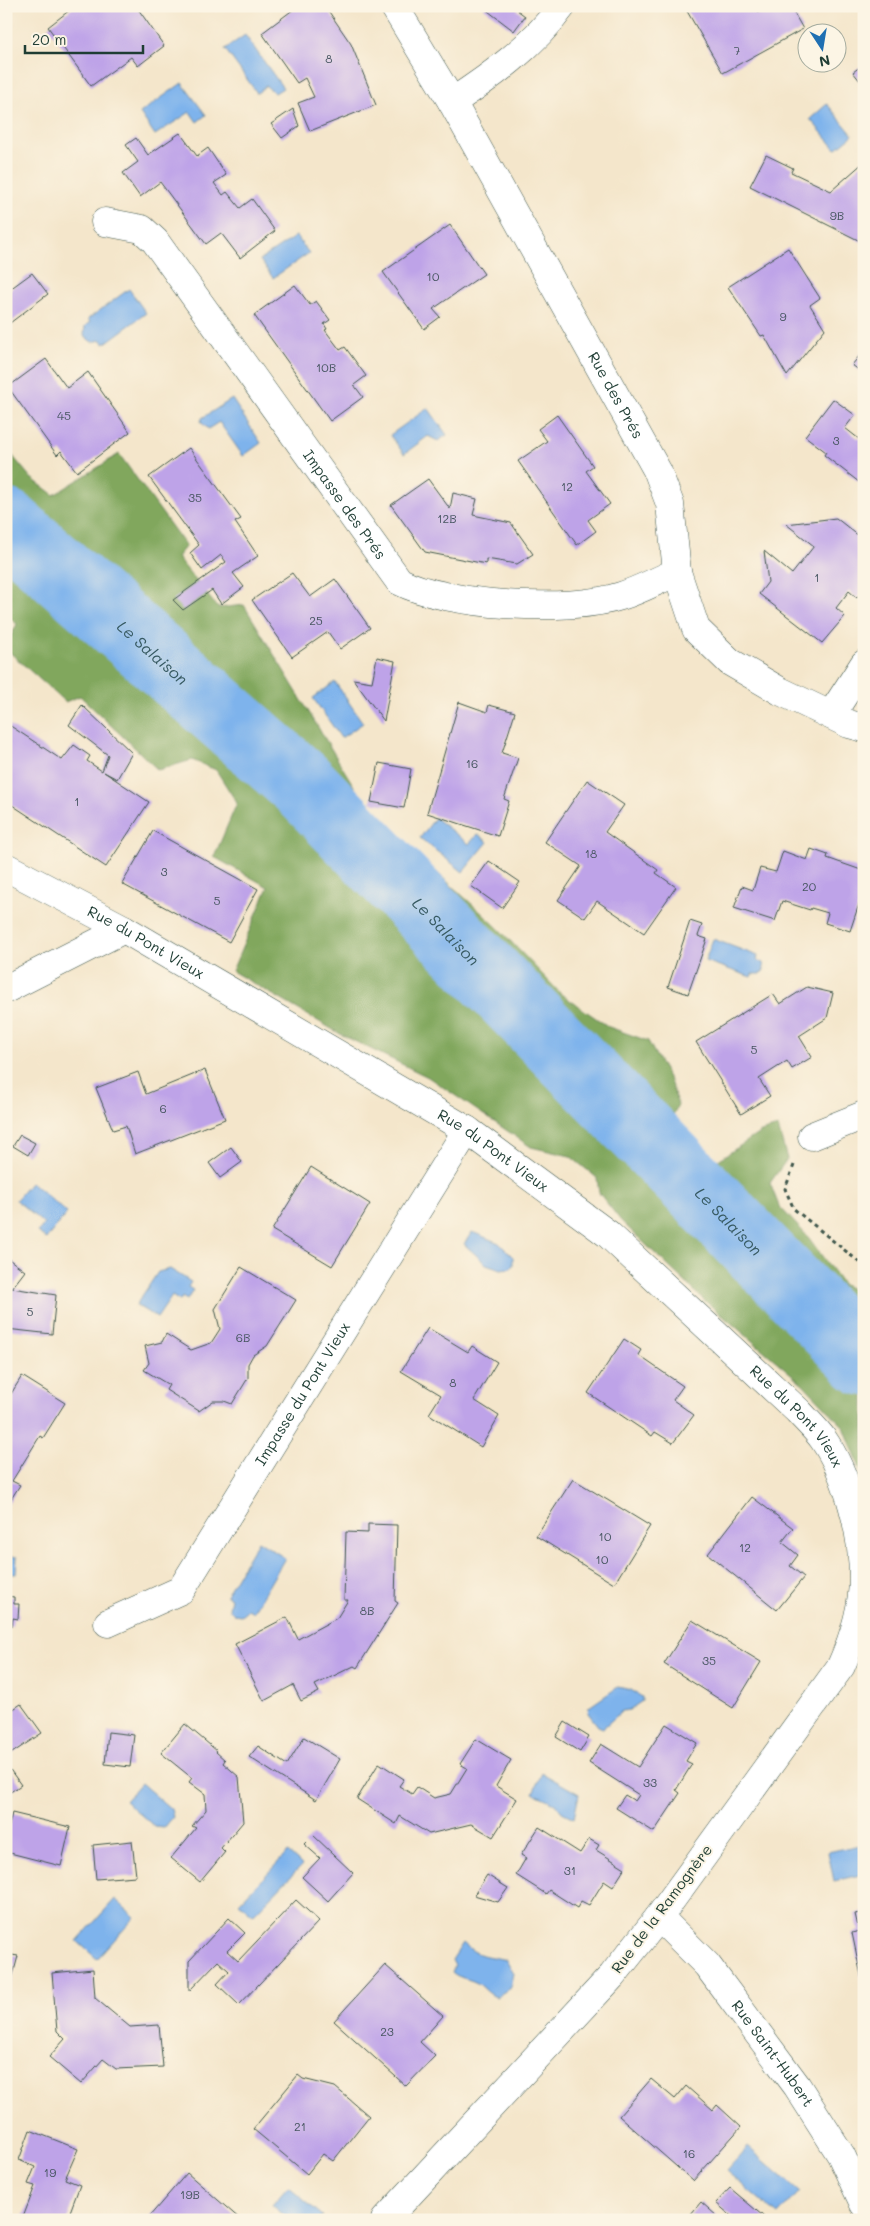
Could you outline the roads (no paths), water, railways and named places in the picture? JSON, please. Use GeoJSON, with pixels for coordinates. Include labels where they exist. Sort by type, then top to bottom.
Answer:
{"type":"FeatureCollection","features":[{"type":"Feature","properties":{"kind":"street","name":"Rue des Prés"},"geometry":{"type":"LineString","coordinates":[[394,6],[452,102],[658,472],[670,504],[677,572],[696,629],[730,662],[771,686],[831,716],[864,728]]}},
{"type":"Feature","properties":{"kind":"street"},"geometry":{"type":"LineString","coordinates":[[452,102],[490,77],[549,24],[562,6]]}},
{"type":"Feature","properties":{"kind":"street","name":"Impasse des Prés"},"geometry":{"type":"LineString","coordinates":[[105,222],[142,229],[154,241],[399,581],[410,587],[439,595],[492,602],[580,605],[620,596],[677,572]]}},
{"type":"Feature","properties":{"kind":"street"},"geometry":{"type":"LineString","coordinates":[[831,716],[864,664]]}},
{"type":"Feature","properties":{"kind":"street","name":"Rue du Pont Vieux"},"geometry":{"type":"LineString","coordinates":[[6,867],[124,929],[467,1130],[608,1234],[798,1411],[823,1439],[841,1472],[854,1514],[861,1555]]}},
{"type":"Feature","properties":{"kind":"street"},"geometry":{"type":"LineString","coordinates":[[6,989],[124,929]]}},
{"type":"Feature","properties":{"kind":"street"},"geometry":{"type":"LineString","coordinates":[[812,1136],[864,1115]]}},
{"type":"Feature","properties":{"kind":"street","name":"Impasse du Pont Vieux"},"geometry":{"type":"LineString","coordinates":[[108,1623],[181,1590],[467,1130]]}},
{"type":"Feature","properties":{"kind":"street","name":"Rue de la Ramognère"},"geometry":{"type":"LineString","coordinates":[[385,2220],[612,1976],[659,1917],[841,1666],[850,1646],[861,1604],[863,1578],[861,1555]]}},
{"type":"Feature","properties":{"kind":"street","name":"Rue Saint-Hubert"},"geometry":{"type":"LineString","coordinates":[[659,1917],[707,1965],[797,2086],[841,2154],[864,2204]]}},
{"type":"Feature","properties":{"kind":"water"},"geometry":{"type":"Polygon","coordinates":[[[245,35],[283,88],[275,93],[266,86],[257,93],[225,49],[245,35]]]}},
{"type":"Feature","properties":{"kind":"water"},"geometry":{"type":"Polygon","coordinates":[[[182,83],[206,115],[197,122],[190,112],[155,135],[140,113],[182,83]]]}},
{"type":"Feature","properties":{"kind":"water"},"geometry":{"type":"Polygon","coordinates":[[[827,104],[853,135],[836,149],[810,119],[827,104]]]}},
{"type":"Feature","properties":{"kind":"water"},"geometry":{"type":"Polygon","coordinates":[[[296,236],[309,253],[273,278],[260,260],[296,236]]]}},
{"type":"Feature","properties":{"kind":"water"},"geometry":{"type":"Polygon","coordinates":[[[129,289],[146,313],[104,344],[101,340],[92,342],[84,336],[85,326],[90,322],[88,319],[129,289]]]}},
{"type":"Feature","properties":{"kind":"water"},"geometry":{"type":"Polygon","coordinates":[[[232,399],[261,443],[243,456],[219,422],[208,429],[201,422],[202,418],[232,399]]]}},
{"type":"Feature","properties":{"kind":"water"},"geometry":{"type":"Polygon","coordinates":[[[428,408],[447,435],[438,441],[428,436],[404,454],[390,435],[428,408]]]}},
{"type":"Feature","properties":{"kind":"water"},"geometry":{"type":"Polygon","coordinates":[[[335,682],[363,723],[341,738],[313,698],[335,682]]]}},
{"type":"Feature","properties":{"kind":"water"},"geometry":{"type":"Polygon","coordinates":[[[435,818],[469,844],[478,834],[488,842],[463,872],[420,838],[435,818]]]}},
{"type":"Feature","properties":{"kind":"water"},"geometry":{"type":"Polygon","coordinates":[[[713,939],[758,956],[757,960],[763,963],[764,970],[761,974],[752,974],[751,977],[705,961],[713,939]]]}},
{"type":"Feature","properties":{"kind":"water"},"geometry":{"type":"Polygon","coordinates":[[[31,1182],[67,1213],[46,1239],[38,1232],[44,1224],[16,1200],[31,1182]]]}},
{"type":"Feature","properties":{"kind":"water"},"geometry":{"type":"Polygon","coordinates":[[[472,1232],[499,1243],[513,1257],[511,1268],[501,1269],[486,1264],[464,1244],[472,1232]]]}},
{"type":"Feature","properties":{"kind":"water"},"geometry":{"type":"Polygon","coordinates":[[[170,1269],[191,1282],[188,1287],[193,1290],[187,1300],[182,1297],[180,1301],[172,1296],[157,1318],[136,1305],[158,1272],[170,1269]]]}},
{"type":"Feature","properties":{"kind":"water"},"geometry":{"type":"Polygon","coordinates":[[[258,1541],[285,1558],[253,1612],[248,1609],[241,1615],[234,1614],[229,1609],[231,1598],[226,1595],[258,1541]]]}},
{"type":"Feature","properties":{"kind":"water"},"geometry":{"type":"Polygon","coordinates":[[[6,1556],[17,1557],[16,1574],[6,1574],[6,1556]]]}},
{"type":"Feature","properties":{"kind":"water"},"geometry":{"type":"Polygon","coordinates":[[[618,1687],[631,1690],[642,1697],[642,1701],[629,1710],[622,1711],[603,1728],[598,1726],[588,1713],[589,1707],[618,1687]]]}},
{"type":"Feature","properties":{"kind":"water"},"geometry":{"type":"Polygon","coordinates":[[[542,1773],[579,1794],[574,1818],[562,1812],[555,1803],[533,1793],[542,1773]]]}},
{"type":"Feature","properties":{"kind":"water"},"geometry":{"type":"Polygon","coordinates":[[[141,1783],[171,1809],[173,1817],[164,1828],[155,1827],[125,1801],[141,1783]]]}},
{"type":"Feature","properties":{"kind":"water"},"geometry":{"type":"Polygon","coordinates":[[[864,1844],[864,1874],[834,1881],[828,1852],[864,1844]]]}},
{"type":"Feature","properties":{"kind":"water"},"geometry":{"type":"Polygon","coordinates":[[[288,1852],[302,1865],[253,1915],[239,1903],[288,1852]]]}},
{"type":"Feature","properties":{"kind":"water"},"geometry":{"type":"Polygon","coordinates":[[[115,1899],[135,1917],[97,1959],[77,1941],[115,1899]]]}},
{"type":"Feature","properties":{"kind":"water"},"geometry":{"type":"Polygon","coordinates":[[[463,1943],[479,1954],[506,1960],[513,1973],[510,1988],[496,1997],[478,1983],[452,1972],[455,1966],[452,1960],[463,1943]]]}},
{"type":"Feature","properties":{"kind":"water"},"geometry":{"type":"Polygon","coordinates":[[[748,2147],[799,2191],[778,2215],[726,2171],[748,2147]]]}},
{"type":"Feature","properties":{"kind":"water"},"geometry":{"type":"Polygon","coordinates":[[[288,2187],[323,2216],[320,2220],[290,2220],[272,2205],[288,2187]]]}},
{"type":"Feature","properties":{"kind":"waterway","name":"Le Salaison"},"geometry":{"type":"LineString","coordinates":[[6,524],[302,784],[864,1360]]}}]}
